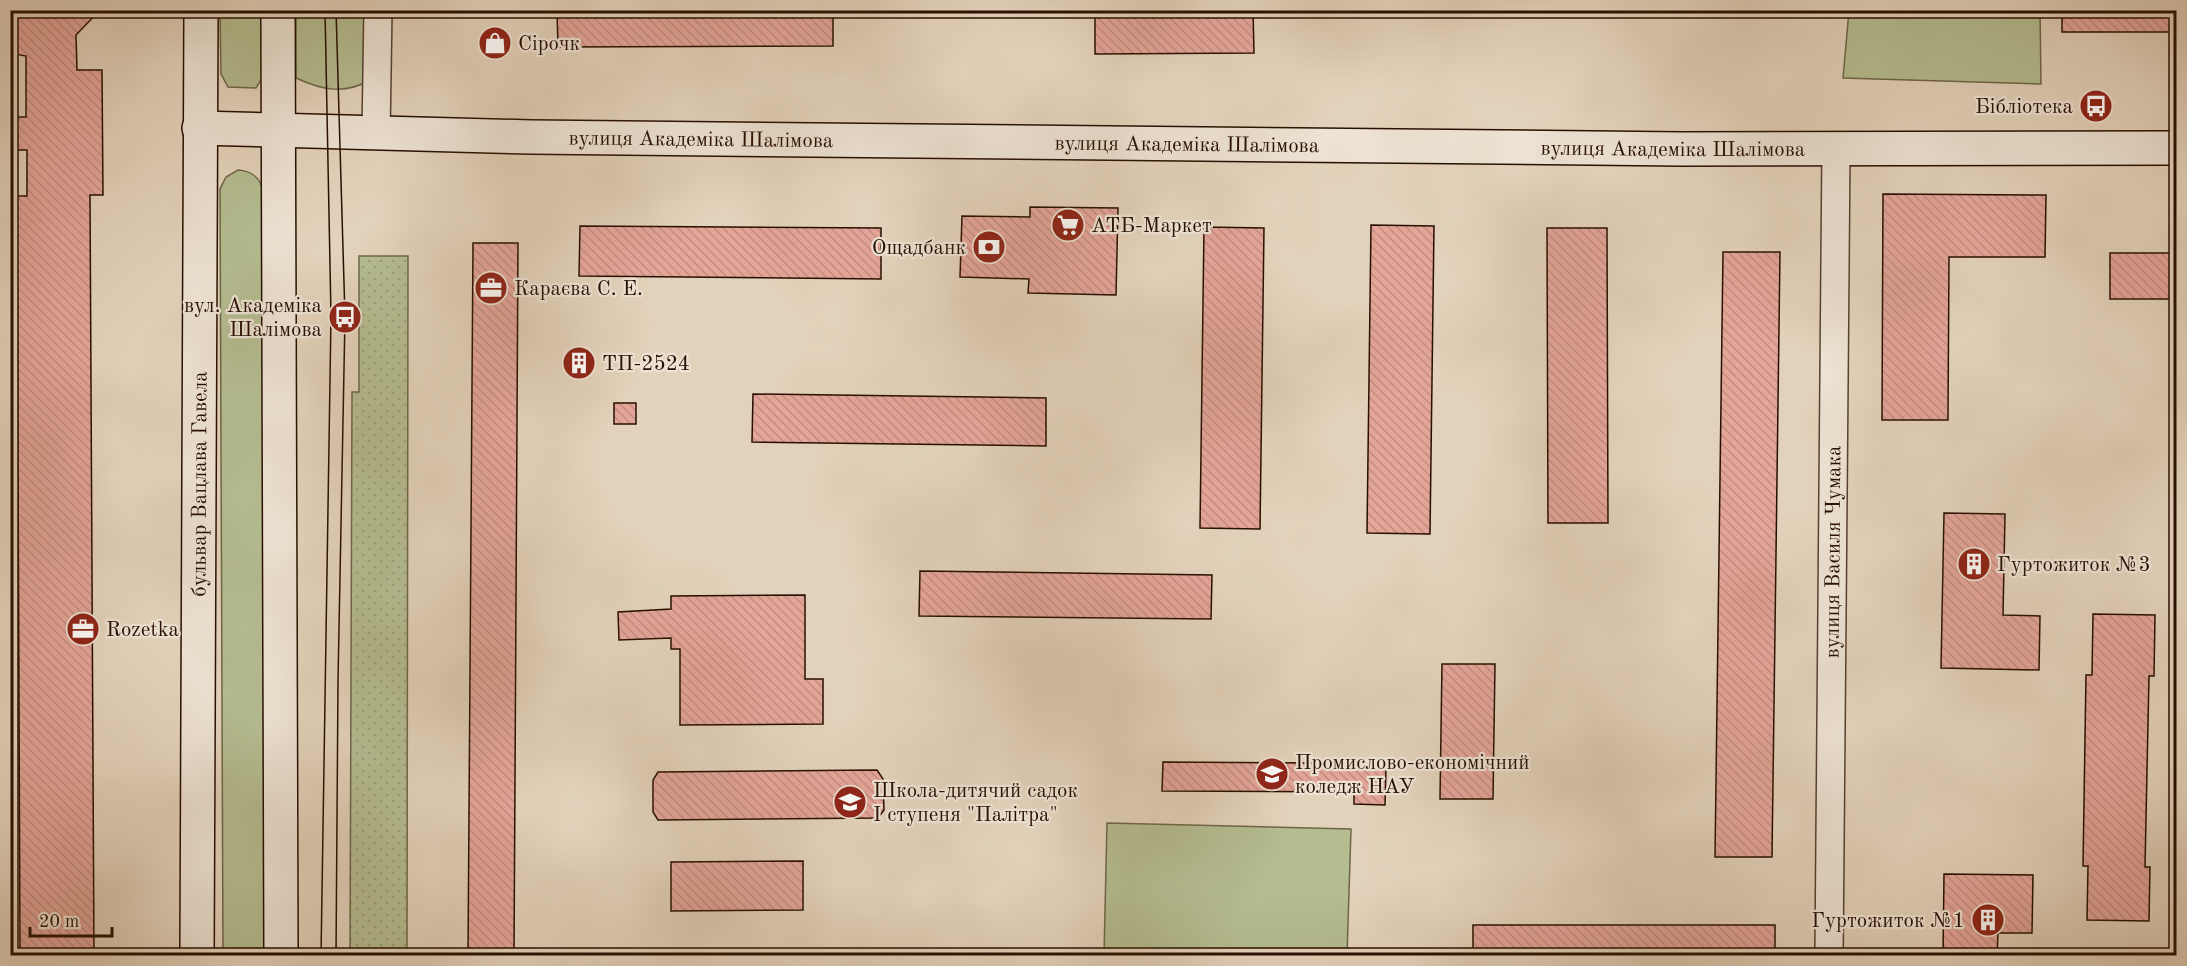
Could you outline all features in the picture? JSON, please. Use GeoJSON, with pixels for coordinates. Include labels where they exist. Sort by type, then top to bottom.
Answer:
{"type":"FeatureCollection","features":[{"type":"Feature","properties":{"kind":"street","name":"бульвар Вацлава Гавела"},"geometry":{"type":"LineString","coordinates":[[198,956],[201,10]]}},
{"type":"Feature","properties":{"kind":"street"},"geometry":{"type":"LineString","coordinates":[[278,10],[281,956]]}},
{"type":"Feature","properties":{"kind":"street"},"geometry":{"type":"LineString","coordinates":[[376,134],[378,10]]}},
{"type":"Feature","properties":{"kind":"street","name":"вулиця Академіка Шалімова"},"geometry":{"type":"LineString","coordinates":[[200,128],[376,134],[1682,149],[2176,148]]}},
{"type":"Feature","properties":{"kind":"street","name":"вулиця Василя Чумака"},"geometry":{"type":"LineString","coordinates":[[1829,956],[1836,148]]}},
{"type":"Feature","properties":{"kind":"green space"},"geometry":{"type":"Polygon","coordinates":[[[220,11],[264,11],[264,75],[256,88],[228,87],[221,74],[220,11]]]}},
{"type":"Feature","properties":{"kind":"green space"},"geometry":{"type":"Polygon","coordinates":[[[296,11],[370,11],[370,80],[351,88],[333,89],[296,78],[296,11]]]}},
{"type":"Feature","properties":{"kind":"green space"},"geometry":{"type":"Polygon","coordinates":[[[1849,11],[2040,11],[2041,84],[1843,78],[1849,11]]]}},
{"type":"Feature","properties":{"kind":"green space"},"geometry":{"type":"Polygon","coordinates":[[[238,170],[255,176],[263,191],[273,955],[223,955],[220,189],[226,177],[238,170]]]}},
{"type":"Feature","properties":{"kind":"green space"},"geometry":{"type":"Polygon","coordinates":[[[359,256],[408,256],[407,955],[350,955],[352,392],[359,392],[359,256]]]}},
{"type":"Feature","properties":{"kind":"green space"},"geometry":{"type":"Polygon","coordinates":[[[1107,823],[1351,829],[1347,955],[1104,955],[1107,823]]]}},
{"type":"Feature","properties":{"kind":"building"},"geometry":{"type":"Polygon","coordinates":[[[10,10],[100,10],[76,35],[77,70],[102,70],[103,195],[90,195],[94,956],[20,956],[17,196],[27,196],[27,150],[11,150],[11,117],[26,117],[26,56],[10,53],[10,10]]]}},
{"type":"Feature","properties":{"kind":"building"},"geometry":{"type":"Polygon","coordinates":[[[557,10],[833,10],[833,46],[558,47],[557,10]]]}},
{"type":"Feature","properties":{"kind":"building"},"geometry":{"type":"Polygon","coordinates":[[[1095,10],[1253,10],[1254,53],[1095,54],[1095,10]]]}},
{"type":"Feature","properties":{"kind":"building"},"geometry":{"type":"Polygon","coordinates":[[[2062,10],[2176,10],[2176,32],[2062,32],[2062,10]]]}},
{"type":"Feature","properties":{"kind":"building"},"geometry":{"type":"Polygon","coordinates":[[[1883,194],[2046,195],[2045,257],[1949,257],[1948,420],[1882,420],[1883,194]]]}},
{"type":"Feature","properties":{"kind":"building"},"geometry":{"type":"Polygon","coordinates":[[[1030,207],[1118,208],[1116,295],[1028,293],[1029,279],[960,277],[962,216],[1030,217],[1030,207]]]}},
{"type":"Feature","properties":{"kind":"building"},"geometry":{"type":"Polygon","coordinates":[[[1371,225],[1434,226],[1430,534],[1367,533],[1371,225]]]}},
{"type":"Feature","properties":{"kind":"building"},"geometry":{"type":"Polygon","coordinates":[[[580,226],[881,228],[881,279],[579,276],[580,226]]]}},
{"type":"Feature","properties":{"kind":"building"},"geometry":{"type":"Polygon","coordinates":[[[1204,227],[1264,228],[1260,529],[1200,528],[1204,227]]]}},
{"type":"Feature","properties":{"kind":"building"},"geometry":{"type":"Polygon","coordinates":[[[1547,228],[1607,228],[1608,523],[1548,523],[1547,228]]]}},
{"type":"Feature","properties":{"kind":"building"},"geometry":{"type":"Polygon","coordinates":[[[473,243],[518,243],[514,956],[468,956],[473,243]]]}},
{"type":"Feature","properties":{"kind":"building"},"geometry":{"type":"Polygon","coordinates":[[[1723,252],[1780,252],[1772,857],[1715,857],[1723,252]]]}},
{"type":"Feature","properties":{"kind":"building"},"geometry":{"type":"Polygon","coordinates":[[[2110,253],[2176,253],[2176,299],[2110,299],[2110,253]]]}},
{"type":"Feature","properties":{"kind":"building"},"geometry":{"type":"Polygon","coordinates":[[[753,394],[1046,398],[1046,446],[752,442],[753,394]]]}},
{"type":"Feature","properties":{"kind":"building"},"geometry":{"type":"Polygon","coordinates":[[[614,403],[636,403],[636,424],[614,424],[614,403]]]}},
{"type":"Feature","properties":{"kind":"building","name":"Гуртожиток №3"},"geometry":{"type":"Polygon","coordinates":[[[1944,513],[2005,514],[2003,615],[2040,616],[2039,670],[1941,668],[1944,513]]]}},
{"type":"Feature","properties":{"kind":"building"},"geometry":{"type":"Polygon","coordinates":[[[920,571],[1212,575],[1211,619],[919,616],[920,571]]]}},
{"type":"Feature","properties":{"kind":"building"},"geometry":{"type":"Polygon","coordinates":[[[805,595],[805,679],[823,679],[823,724],[680,725],[680,649],[671,649],[671,638],[619,640],[618,612],[671,609],[671,596],[805,595]]]}},
{"type":"Feature","properties":{"kind":"building"},"geometry":{"type":"Polygon","coordinates":[[[2093,614],[2155,615],[2154,676],[2149,676],[2145,867],[2150,867],[2149,921],[2087,920],[2088,866],[2083,866],[2086,675],[2092,675],[2093,614]]]}},
{"type":"Feature","properties":{"kind":"building"},"geometry":{"type":"Polygon","coordinates":[[[1442,664],[1495,664],[1493,799],[1440,799],[1442,664]]]}},
{"type":"Feature","properties":{"kind":"building"},"geometry":{"type":"Polygon","coordinates":[[[1163,762],[1326,763],[1326,768],[1386,769],[1385,805],[1354,804],[1354,792],[1162,791],[1163,762]]]}},
{"type":"Feature","properties":{"kind":"building"},"geometry":{"type":"Polygon","coordinates":[[[877,770],[883,779],[884,810],[878,818],[658,820],[653,812],[653,780],[658,772],[877,770]]]}},
{"type":"Feature","properties":{"kind":"building"},"geometry":{"type":"Polygon","coordinates":[[[803,861],[803,910],[671,911],[671,862],[803,861]]]}},
{"type":"Feature","properties":{"kind":"building","name":"Гуртожиток №1"},"geometry":{"type":"Polygon","coordinates":[[[1944,874],[2033,875],[2032,933],[1998,933],[1997,956],[1943,956],[1944,874]]]}},
{"type":"Feature","properties":{"kind":"building"},"geometry":{"type":"Polygon","coordinates":[[[1473,925],[1775,925],[1775,956],[1473,956],[1473,925]]]}},
{"type":"Feature","properties":{"kind":"tram line"},"geometry":{"type":"LineString","coordinates":[[321,956],[331,316],[325,10]]}},
{"type":"Feature","properties":{"kind":"tram line"},"geometry":{"type":"LineString","coordinates":[[336,10],[345,317],[338,681],[336,956]]}},
{"type":"Feature","properties":{"kind":"place","name":"Сірочк"},"geometry":{"type":"Point","coordinates":[495,43]}},
{"type":"Feature","properties":{"kind":"place","name":"Бібліотека"},"geometry":{"type":"Point","coordinates":[2096,106]}},
{"type":"Feature","properties":{"kind":"place","name":"АТБ-Маркет"},"geometry":{"type":"Point","coordinates":[1068,225]}},
{"type":"Feature","properties":{"kind":"place","name":"Ощадбанк"},"geometry":{"type":"Point","coordinates":[989,247]}},
{"type":"Feature","properties":{"kind":"place","name":"Караєва С. Е."},"geometry":{"type":"Point","coordinates":[491,288]}},
{"type":"Feature","properties":{"kind":"place","name":"вул. Академіка Шалімова"},"geometry":{"type":"Point","coordinates":[345,317]}},
{"type":"Feature","properties":{"kind":"place","name":"ТП-2524"},"geometry":{"type":"Point","coordinates":[579,363]}},
{"type":"Feature","properties":{"kind":"place","name":"Гуртожиток №3"},"geometry":{"type":"Point","coordinates":[1974,564]}},
{"type":"Feature","properties":{"kind":"place","name":"Rozetka"},"geometry":{"type":"Point","coordinates":[83,629]}},
{"type":"Feature","properties":{"kind":"place","name":"Промислово-економічний коледж НАУ"},"geometry":{"type":"Point","coordinates":[1272,774]}},
{"type":"Feature","properties":{"kind":"place","name":"Школа-дитячий садок І ступеня \"Палітра\""},"geometry":{"type":"Point","coordinates":[850,802]}},
{"type":"Feature","properties":{"kind":"place","name":"Гуртожиток №1"},"geometry":{"type":"Point","coordinates":[1988,920]}}]}
